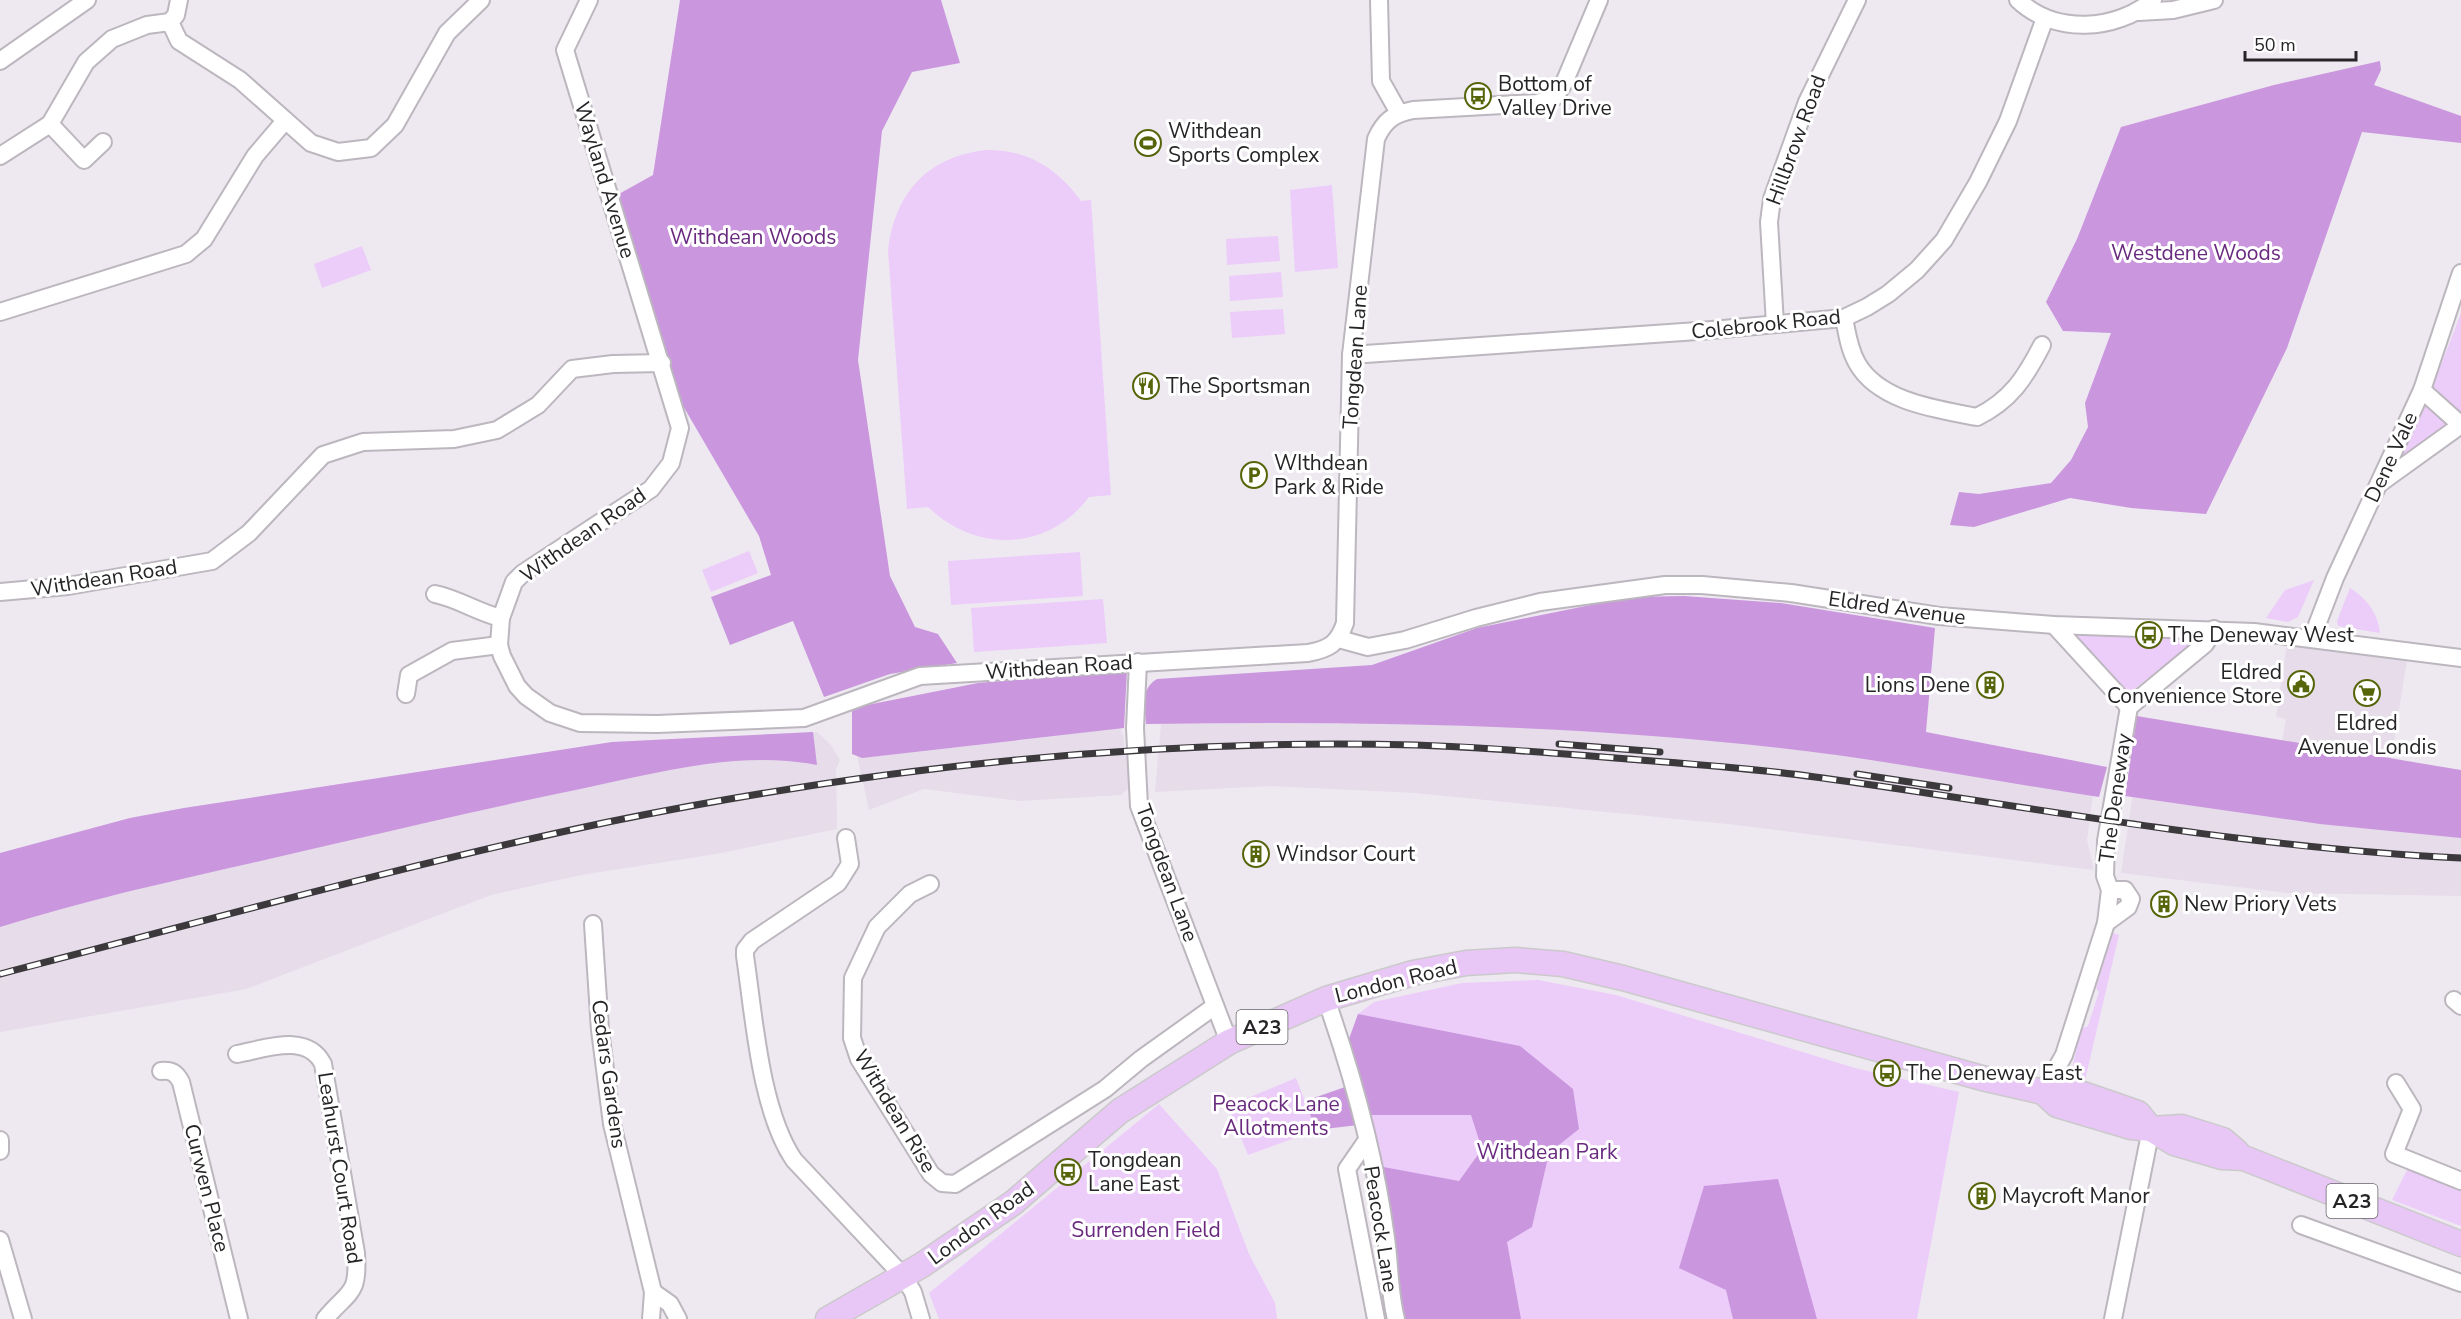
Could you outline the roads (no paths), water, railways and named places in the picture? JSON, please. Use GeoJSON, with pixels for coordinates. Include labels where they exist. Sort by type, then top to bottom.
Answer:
{"type":"FeatureCollection","features":[{"type":"Feature","properties":{"kind":"highway","name":"London Road"},"geometry":{"type":"LineString","coordinates":[[828,1319],[903,1276],[1013,1203],[1120,1111],[1229,1042],[1326,999],[1413,973],[1466,963],[1515,960],[1563,964],[1623,978],[1833,1038],[2043,1092],[2072,1092],[2138,1113],[2151,1130]]}},
{"type":"Feature","properties":{"kind":"highway","name":"London Road"},"geometry":{"type":"LineString","coordinates":[[2043,1092],[2057,1105],[2131,1127],[2151,1130],[2174,1143],[2222,1157],[2244,1158],[2461,1244]]}},
{"type":"Feature","properties":{"kind":"street"},"geometry":{"type":"LineString","coordinates":[[0,61],[87,0]]}},
{"type":"Feature","properties":{"kind":"street"},"geometry":{"type":"LineString","coordinates":[[0,156],[50,124],[86,62],[94,54],[112,39],[147,25],[170,22],[176,15],[179,0]]}},
{"type":"Feature","properties":{"kind":"street"},"geometry":{"type":"LineString","coordinates":[[170,22],[179,41],[240,80],[284,122],[311,143],[338,152],[371,148],[395,125],[447,33],[481,0]]}},
{"type":"Feature","properties":{"kind":"street","name":"Wayland Avenue"},"geometry":{"type":"LineString","coordinates":[[589,0],[565,50],[662,363]]}},
{"type":"Feature","properties":{"kind":"street"},"geometry":{"type":"LineString","coordinates":[[1379,0],[1381,81],[1399,113],[1537,103],[1555,97],[1564,83],[1599,0]]}},
{"type":"Feature","properties":{"kind":"street","name":"Hillbrow Road"},"geometry":{"type":"LineString","coordinates":[[1775,324],[1769,222],[1772,199],[1807,102],[1857,0]]}},
{"type":"Feature","properties":{"kind":"street"},"geometry":{"type":"LineString","coordinates":[[2018,0],[2026,8],[2045,18],[2082,25],[2115,22],[2139,12],[2214,0]]}},
{"type":"Feature","properties":{"kind":"street"},"geometry":{"type":"LineString","coordinates":[[2139,12],[2153,0]]}},
{"type":"Feature","properties":{"kind":"street","name":"Colebrook Road"},"geometry":{"type":"LineString","coordinates":[[1351,355],[1844,318],[1888,294],[1917,270],[1944,240],[1978,182],[2008,121],[2045,18]]}},
{"type":"Feature","properties":{"kind":"street","name":"Tongdean Lane"},"geometry":{"type":"LineString","coordinates":[[1339,639],[1345,622],[1351,355],[1376,139],[1383,123],[1399,113]]}},
{"type":"Feature","properties":{"kind":"street"},"geometry":{"type":"LineString","coordinates":[[0,312],[186,254],[204,239],[255,156],[284,122]]}},
{"type":"Feature","properties":{"kind":"street"},"geometry":{"type":"LineString","coordinates":[[50,124],[84,160],[103,141]]}},
{"type":"Feature","properties":{"kind":"street","name":"Dene Vale"},"geometry":{"type":"LineString","coordinates":[[2312,638],[2376,487],[2422,390],[2461,273]]}},
{"type":"Feature","properties":{"kind":"street"},"geometry":{"type":"LineString","coordinates":[[1844,318],[1850,348],[1857,363],[1867,377],[1879,387],[1906,399],[1977,417],[1990,411],[2015,391],[2042,345]]}},
{"type":"Feature","properties":{"kind":"street","name":"Withdean Road"},"geometry":{"type":"LineString","coordinates":[[0,592],[68,586],[212,561],[249,533],[323,455],[363,442],[454,439],[497,430],[538,405],[572,369],[613,364],[662,363],[680,428],[671,463],[651,489],[523,573],[514,582],[501,618],[500,645],[508,669],[526,696],[549,713],[580,723],[657,724],[804,718],[920,676],[1142,662]]}},
{"type":"Feature","properties":{"kind":"street"},"geometry":{"type":"LineString","coordinates":[[2376,487],[2461,425],[2422,390]]}},
{"type":"Feature","properties":{"kind":"street","name":"Eldred Avenue"},"geometry":{"type":"LineString","coordinates":[[1339,639],[1368,647],[1405,640],[1476,618],[1540,602],[1665,585],[1702,585],[1791,593],[1939,616],[2054,625],[2214,629],[2312,638],[2461,658]]}},
{"type":"Feature","properties":{"kind":"street"},"geometry":{"type":"LineString","coordinates":[[435,594],[457,599],[477,612],[501,618]]}},
{"type":"Feature","properties":{"kind":"street","name":"The Deneway"},"geometry":{"type":"LineString","coordinates":[[2054,625],[2129,707]]}},
{"type":"Feature","properties":{"kind":"street","name":"The Deneway"},"geometry":{"type":"LineString","coordinates":[[2043,1092],[2064,1055],[2106,923],[2110,890],[2104,876],[2106,841],[2129,707],[2205,644],[2214,629]]}},
{"type":"Feature","properties":{"kind":"street"},"geometry":{"type":"LineString","coordinates":[[1142,662],[1308,652],[1327,649],[1339,639]]}},
{"type":"Feature","properties":{"kind":"street"},"geometry":{"type":"LineString","coordinates":[[406,694],[409,675],[452,651],[500,645]]}},
{"type":"Feature","properties":{"kind":"street","name":"Tongdean Lane"},"geometry":{"type":"LineString","coordinates":[[1142,662],[1135,728],[1140,806],[1229,1042]]}},
{"type":"Feature","properties":{"kind":"street"},"geometry":{"type":"LineString","coordinates":[[846,838],[850,864],[838,883],[752,940],[745,950],[763,1073],[785,1147],[794,1160],[903,1276],[913,1292],[921,1319]]}},
{"type":"Feature","properties":{"kind":"street","name":"Withdean Rise"},"geometry":{"type":"LineString","coordinates":[[930,885],[910,894],[877,927],[854,978],[852,1038],[859,1059],[901,1127],[931,1174],[942,1183],[955,1184],[1049,1127],[1105,1089],[1141,1059],[1215,1006]]}},
{"type":"Feature","properties":{"kind":"street","name":"Cedars Gardens"},"geometry":{"type":"LineString","coordinates":[[593,924],[600,1030],[612,1124],[653,1292],[651,1319]]}},
{"type":"Feature","properties":{"kind":"street","name":"Peacock Lane"},"geometry":{"type":"LineString","coordinates":[[1326,999],[1354,1081],[1367,1140],[1386,1238],[1396,1319]]}},
{"type":"Feature","properties":{"kind":"street","name":"Leahurst Court Road"},"geometry":{"type":"LineString","coordinates":[[237,1054],[299,1044],[313,1050],[323,1064],[358,1268],[356,1286],[351,1294],[325,1319]]}},
{"type":"Feature","properties":{"kind":"street","name":"The Deneway"},"geometry":{"type":"LineString","coordinates":[[2064,1055],[2065,1079],[2072,1092]]}},
{"type":"Feature","properties":{"kind":"street","name":"Curwen Place"},"geometry":{"type":"LineString","coordinates":[[161,1071],[176,1073],[181,1082],[239,1319]]}},
{"type":"Feature","properties":{"kind":"street"},"geometry":{"type":"LineString","coordinates":[[2396,1083],[2412,1109],[2394,1154],[2461,1181]]}},
{"type":"Feature","properties":{"kind":"street"},"geometry":{"type":"LineString","coordinates":[[2114,1319],[2151,1130]]}},
{"type":"Feature","properties":{"kind":"street"},"geometry":{"type":"LineString","coordinates":[[0,1140],[0,1151]]}},
{"type":"Feature","properties":{"kind":"street","name":"Peacock Lane"},"geometry":{"type":"LineString","coordinates":[[1367,1140],[1347,1169],[1376,1319]]}},
{"type":"Feature","properties":{"kind":"street"},"geometry":{"type":"LineString","coordinates":[[2301,1225],[2461,1282]]}},
{"type":"Feature","properties":{"kind":"street"},"geometry":{"type":"LineString","coordinates":[[0,1240],[23,1319]]}},
{"type":"Feature","properties":{"kind":"street"},"geometry":{"type":"LineString","coordinates":[[653,1292],[669,1305],[678,1319]]}},
{"type":"Feature","properties":{"kind":"railway"},"geometry":{"type":"LineString","coordinates":[[0,974],[455,857],[608,822],[707,803],[908,772],[1111,752],[1213,746],[1315,744],[1440,746],[1736,768],[1896,788],[2218,836],[2380,853],[2461,858]]}},
{"type":"Feature","properties":{"kind":"railway"},"geometry":{"type":"LineString","coordinates":[[1559,744],[1660,752]]}},
{"type":"Feature","properties":{"kind":"railway"},"geometry":{"type":"LineString","coordinates":[[1857,774],[1949,788]]}},
{"type":"Feature","properties":{"kind":"place","name":"Bottom of Valley Drive"},"geometry":{"type":"Point","coordinates":[1478,96]}},
{"type":"Feature","properties":{"kind":"place","name":"Withdean Sports Complex"},"geometry":{"type":"Point","coordinates":[1148,143]}},
{"type":"Feature","properties":{"kind":"place","name":"The Sportsman"},"geometry":{"type":"Point","coordinates":[1146,386]}},
{"type":"Feature","properties":{"kind":"place","name":"WIthdean Park & Ride"},"geometry":{"type":"Point","coordinates":[1254,475]}},
{"type":"Feature","properties":{"kind":"place","name":"The Deneway West"},"geometry":{"type":"Point","coordinates":[2149,635]}},
{"type":"Feature","properties":{"kind":"place","name":"Eldred Convenience Store"},"geometry":{"type":"Point","coordinates":[2301,684]}},
{"type":"Feature","properties":{"kind":"place","name":"Lions Dene"},"geometry":{"type":"Point","coordinates":[1990,685]}},
{"type":"Feature","properties":{"kind":"place","name":"Eldred Avenue Londis"},"geometry":{"type":"Point","coordinates":[2367,693]}},
{"type":"Feature","properties":{"kind":"place","name":"Windsor Court"},"geometry":{"type":"Point","coordinates":[1256,854]}},
{"type":"Feature","properties":{"kind":"place","name":"New Priory Vets"},"geometry":{"type":"Point","coordinates":[2164,904]}},
{"type":"Feature","properties":{"kind":"place","name":"The Deneway East"},"geometry":{"type":"Point","coordinates":[1887,1073]}},
{"type":"Feature","properties":{"kind":"place","name":"Tongdean Lane East"},"geometry":{"type":"Point","coordinates":[1068,1172]}},
{"type":"Feature","properties":{"kind":"place","name":"Maycroft Manor"},"geometry":{"type":"Point","coordinates":[1982,1196]}},
{"type":"Feature","properties":{"kind":"park label","name":"Withdean Woods"},"geometry":{"type":"Point","coordinates":[753,237]}},
{"type":"Feature","properties":{"kind":"park label","name":"Westdene Woods"},"geometry":{"type":"Point","coordinates":[2196,253]}},
{"type":"Feature","properties":{"kind":"park label","name":"Peacock Lane Allotments"},"geometry":{"type":"Point","coordinates":[1276,1116]}},
{"type":"Feature","properties":{"kind":"park label","name":"Withdean Park"},"geometry":{"type":"Point","coordinates":[1547,1152]}},
{"type":"Feature","properties":{"kind":"park label","name":"Surrenden Field"},"geometry":{"type":"Point","coordinates":[1146,1230]}}]}
